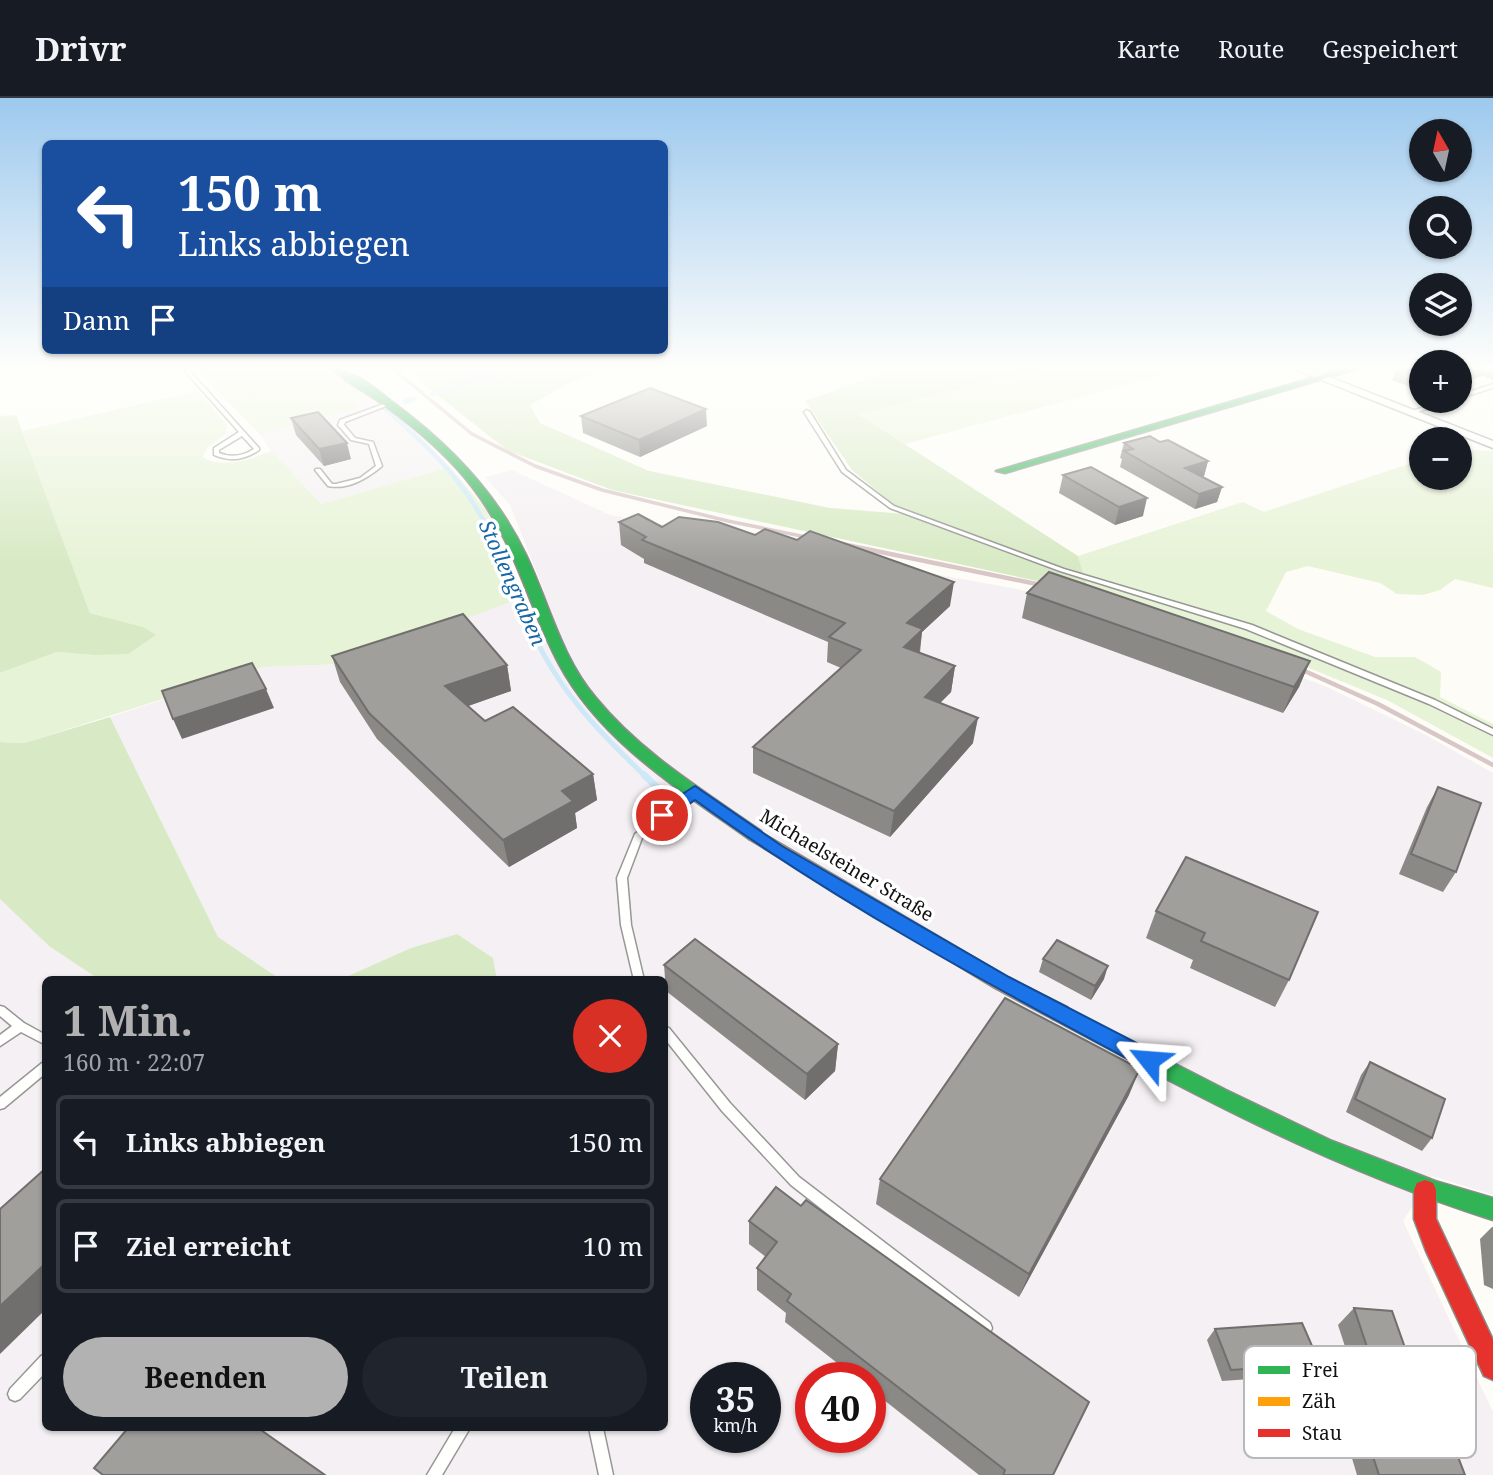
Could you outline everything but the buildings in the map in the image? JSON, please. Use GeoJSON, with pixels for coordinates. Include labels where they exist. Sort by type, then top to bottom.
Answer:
{"type":"FeatureCollection","features":[{"type":"Feature","properties":{"kind":"street","name":"Michaelsteiner Straße"},"geometry":{"type":"LineString","coordinates":[[428,433],[477,483],[511,536],[557,648],[590,701],[653,762],[776,850],[1002,983],[1294,1137],[1425,1190],[1493,1209]]}},
{"type":"Feature","properties":{"kind":"street"},"geometry":{"type":"LineString","coordinates":[[1001,471],[1131,433]]}},
{"type":"Feature","properties":{"kind":"street"},"geometry":{"type":"LineString","coordinates":[[1464,433],[1493,445]]}},
{"type":"Feature","properties":{"kind":"street"},"geometry":{"type":"LineString","coordinates":[[1425,1190],[1425,1219],[1434,1243],[1493,1367]]}},
{"type":"Feature","properties":{"kind":"lane"},"geometry":{"type":"LineString","coordinates":[[242,433],[216,449],[216,454],[229,458],[253,453],[257,449],[242,433]]}},
{"type":"Feature","properties":{"kind":"lane"},"geometry":{"type":"LineString","coordinates":[[318,470],[330,485],[336,486],[373,473],[379,466],[379,459],[371,443],[353,439],[348,433]]}},
{"type":"Feature","properties":{"kind":"lane"},"geometry":{"type":"LineString","coordinates":[[820,433],[844,471],[892,507],[1062,570],[1249,627],[1432,702],[1493,732]]}},
{"type":"Feature","properties":{"kind":"lane"},"geometry":{"type":"LineString","coordinates":[[638,976],[626,925],[622,878],[638,836],[695,792]]}},
{"type":"Feature","properties":{"kind":"lane"},"geometry":{"type":"LineString","coordinates":[[0,1010],[42,1039]]}},
{"type":"Feature","properties":{"kind":"lane"},"geometry":{"type":"LineString","coordinates":[[0,1041],[20,1026]]}},
{"type":"Feature","properties":{"kind":"lane"},"geometry":{"type":"LineString","coordinates":[[668,1035],[726,1107],[795,1181],[997,1337]]}},
{"type":"Feature","properties":{"kind":"lane"},"geometry":{"type":"LineString","coordinates":[[0,1104],[42,1069]]}},
{"type":"Feature","properties":{"kind":"lane"},"geometry":{"type":"LineString","coordinates":[[15,1394],[42,1365]]}},
{"type":"Feature","properties":{"kind":"lane"},"geometry":{"type":"LineString","coordinates":[[433,1475],[461,1431]]}},
{"type":"Feature","properties":{"kind":"lane"},"geometry":{"type":"LineString","coordinates":[[597,1431],[606,1475]]}},
{"type":"Feature","properties":{"kind":"shaded area"},"geometry":{"type":"Polygon","coordinates":[[[416,433],[450,467],[321,504],[271,451],[260,434],[416,433]]]}},
{"type":"Feature","properties":{"kind":"shaded area"},"geometry":{"type":"Polygon","coordinates":[[[512,470],[610,515],[1049,595],[1221,646],[1327,687],[1426,735],[1493,773],[1493,1195],[1432,1176],[1403,1221],[1462,1346],[1244,1346],[1244,1458],[1476,1458],[1476,1376],[1493,1412],[1493,1475],[0,1475],[0,899],[49,946],[94,976],[42,976],[42,1431],[668,1431],[668,976],[496,976],[493,958],[457,934],[411,948],[348,976],[276,976],[218,937],[110,717],[264,667],[344,664],[479,611],[544,591],[510,505],[485,477],[512,470]]]}},
{"type":"Feature","properties":{"kind":"green space"},"geometry":{"type":"Polygon","coordinates":[[[0,433],[23,433],[90,613],[143,627],[156,635],[128,654],[57,652],[0,673],[0,433]]]}},
{"type":"Feature","properties":{"kind":"green space"},"geometry":{"type":"Polygon","coordinates":[[[23,433],[226,433],[207,448],[202,457],[228,463],[271,451],[321,504],[450,467],[487,511],[521,598],[344,664],[264,667],[24,743],[0,742],[0,673],[57,652],[93,655],[143,627],[90,613],[23,433]]]}},
{"type":"Feature","properties":{"kind":"green space"},"geometry":{"type":"Polygon","coordinates":[[[486,433],[563,433],[649,471],[830,508],[905,514],[852,470],[827,433],[888,433],[1078,556],[1089,592],[612,490],[507,450],[486,433]]]}},
{"type":"Feature","properties":{"kind":"green space"},"geometry":{"type":"Polygon","coordinates":[[[888,433],[945,433],[905,444],[888,433]]]}},
{"type":"Feature","properties":{"kind":"green space"},"geometry":{"type":"Polygon","coordinates":[[[1472,450],[1493,451],[1493,588],[1455,579],[1440,590],[1423,595],[1397,594],[1380,583],[1308,566],[1286,572],[1266,611],[1298,629],[1375,657],[1415,657],[1441,672],[1440,697],[1493,724],[1493,758],[1387,700],[1243,641],[1089,592],[1078,556],[1243,502],[1264,512],[1409,464],[1409,490],[1472,490],[1472,450]]]}},
{"type":"Feature","properties":{"kind":"green space"},"geometry":{"type":"Polygon","coordinates":[[[110,717],[218,937],[276,976],[94,976],[49,946],[0,899],[0,742],[24,743],[110,717]]]}},
{"type":"Feature","properties":{"kind":"green space"},"geometry":{"type":"Polygon","coordinates":[[[457,934],[493,958],[496,976],[348,976],[411,948],[457,934]]]}},
{"type":"Feature","properties":{"kind":"waterway","name":"Stollengraben"},"geometry":{"type":"LineString","coordinates":[[412,433],[462,487],[475,505],[496,546]]}},
{"type":"Feature","properties":{"kind":"waterway","name":"Stollengraben"},"geometry":{"type":"LineString","coordinates":[[495,544],[542,652],[561,682],[595,725],[644,775]]}},
{"type":"Feature","properties":{"kind":"waterway","name":"Stollengraben"},"geometry":{"type":"LineString","coordinates":[[644,775],[664,794]]}},
{"type":"Feature","properties":{"kind":"railway"},"geometry":{"type":"LineString","coordinates":[[471,433],[535,466],[602,490],[728,521],[850,546]]}},
{"type":"Feature","properties":{"kind":"railway"},"geometry":{"type":"LineString","coordinates":[[842,544],[1056,588]]}},
{"type":"Feature","properties":{"kind":"railway"},"geometry":{"type":"LineString","coordinates":[[1289,664],[1378,704],[1493,765]]}},
{"type":"Feature","properties":{"kind":"traffic: fast"},"geometry":{"type":"LineString","coordinates":[[426,433],[456,461],[494,508],[520,556],[565,663],[591,702],[648,757],[755,835]]}},
{"type":"Feature","properties":{"kind":"traffic: fast"},"geometry":{"type":"LineString","coordinates":[[1001,471],[1131,433]]}},
{"type":"Feature","properties":{"kind":"traffic: fast"},"geometry":{"type":"LineString","coordinates":[[1060,1013],[1218,1097],[1325,1148],[1435,1191],[1493,1209]]}},
{"type":"Feature","properties":{"kind":"traffic: slow"},"geometry":{"type":"LineString","coordinates":[[755,835],[1002,983],[1060,1013]]}},
{"type":"Feature","properties":{"kind":"traffic: jam"},"geometry":{"type":"LineString","coordinates":[[1425,1190],[1425,1219],[1434,1243],[1493,1367]]}},
{"type":"Feature","properties":{"kind":"route"},"geometry":{"type":"LineString","coordinates":[[662,815],[695,792],[776,850],[1002,983],[1149,1060]]}}]}
